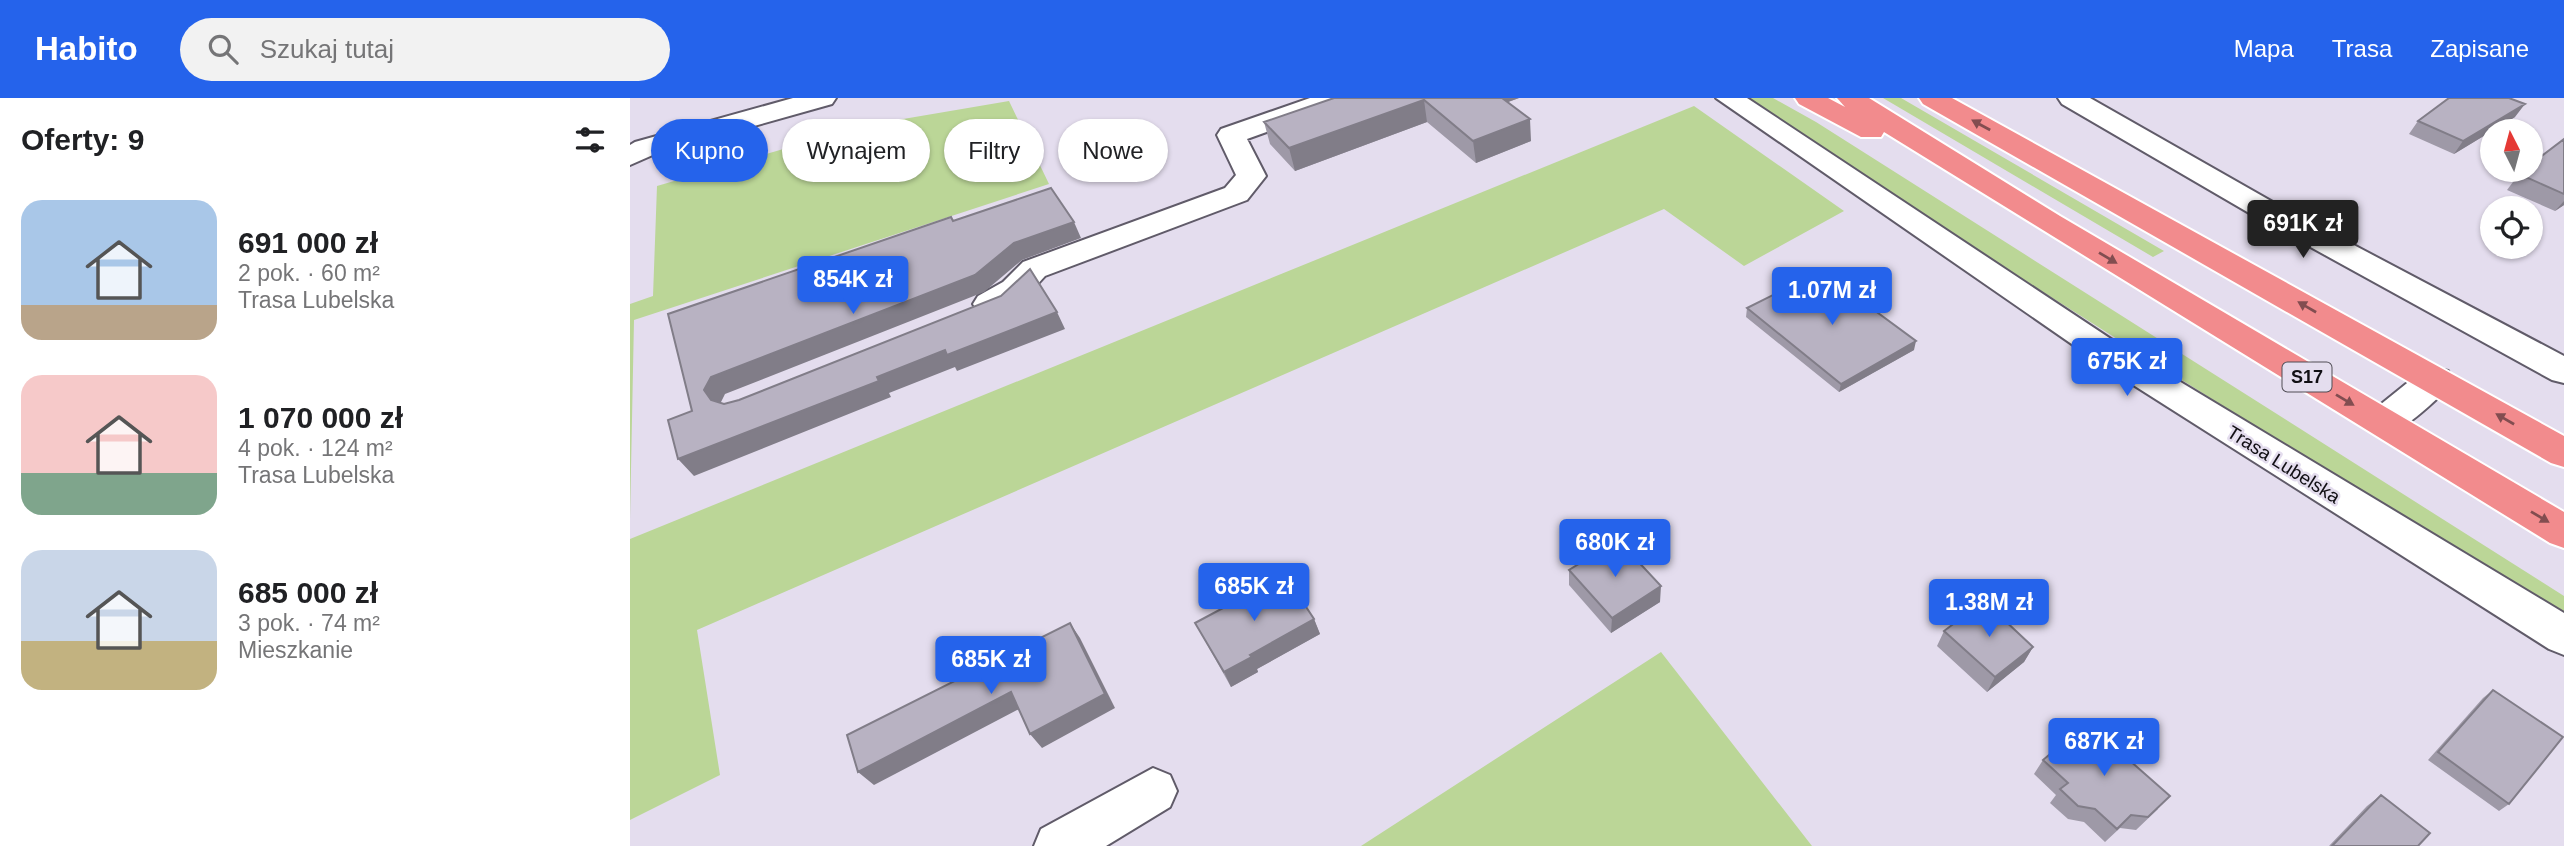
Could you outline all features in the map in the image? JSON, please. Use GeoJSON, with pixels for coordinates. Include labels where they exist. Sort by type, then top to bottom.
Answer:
{"type":"FeatureCollection","features":[{"type":"Feature","properties":{"kind":"highway"},"geometry":{"type":"LineString","coordinates":[[1808,98],[2049,223]]}},
{"type":"Feature","properties":{"kind":"highway","name":"S17"},"geometry":{"type":"LineString","coordinates":[[1850,98],[2049,223],[2564,532]]}},
{"type":"Feature","properties":{"kind":"highway"},"geometry":{"type":"LineString","coordinates":[[1932,98],[2127,205],[2564,453]]}},
{"type":"Feature","properties":{"kind":"highway"},"geometry":{"type":"LineString","coordinates":[[1982,98],[2127,205]]}},
{"type":"Feature","properties":{"kind":"street"},"geometry":{"type":"LineString","coordinates":[[630,156],[645,148],[823,98]]}},
{"type":"Feature","properties":{"kind":"street"},"geometry":{"type":"LineString","coordinates":[[961,316],[997,302],[1015,289],[1034,269],[1236,194],[1251,176],[1231,135],[1336,98]]}},
{"type":"Feature","properties":{"kind":"street","name":"Trasa Lubelska"},"geometry":{"type":"LineString","coordinates":[[1729,98],[2075,331],[2564,636]]}},
{"type":"Feature","properties":{"kind":"street"},"geometry":{"type":"LineString","coordinates":[[2071,98],[2267,211],[2564,371]]}},
{"type":"Feature","properties":{"kind":"street"},"geometry":{"type":"LineString","coordinates":[[2383,422],[2435,380]]}},
{"type":"Feature","properties":{"kind":"street"},"geometry":{"type":"LineString","coordinates":[[1059,846],[1153,791]]}},
{"type":"Feature","properties":{"kind":"green space"},"geometry":{"type":"Polygon","coordinates":[[[1747,98],[1773,98],[1816,122],[2564,596],[2564,622],[1939,226],[1747,98]]]}},
{"type":"Feature","properties":{"kind":"green space"},"geometry":{"type":"Polygon","coordinates":[[[1883,98],[1901,98],[2164,251],[2153,257],[1883,98]]]}},
{"type":"Feature","properties":{"kind":"green space"},"geometry":{"type":"Polygon","coordinates":[[[1009,101],[1018,119],[944,119],[944,182],[1044,182],[1044,174],[1049,184],[634,320],[630,519],[630,304],[653,296],[657,186],[671,182],[768,182],[768,154],[782,149],[782,182],[930,182],[930,119],[903,119],[1009,101]]]}},
{"type":"Feature","properties":{"kind":"green space"},"geometry":{"type":"Polygon","coordinates":[[[1694,106],[1844,211],[1744,266],[1664,209],[697,630],[720,775],[630,820],[630,539],[1694,106]]]}},
{"type":"Feature","properties":{"kind":"green space"},"geometry":{"type":"Polygon","coordinates":[[[1661,652],[1812,846],[1361,846],[1661,652]]]}},
{"type":"Feature","properties":{"kind":"building"},"geometry":{"type":"Polygon","coordinates":[[[1334,98],[1502,98],[1530,119],[1473,141],[1424,100],[1289,148],[1264,122],[1334,98]]]}},
{"type":"Feature","properties":{"kind":"building"},"geometry":{"type":"Polygon","coordinates":[[[2449,98],[2509,98],[2525,104],[2500,119],[2480,119],[2480,131],[2463,141],[2418,121],[2449,98]]]}},
{"type":"Feature","properties":{"kind":"building"},"geometry":{"type":"Polygon","coordinates":[[[2564,139],[2564,194],[2537,182],[2543,182],[2543,155],[2564,139]]]}},
{"type":"Feature","properties":{"kind":"building"},"geometry":{"type":"Polygon","coordinates":[[[1051,188],[1074,222],[1014,243],[975,275],[711,377],[704,390],[711,400],[724,404],[739,400],[1001,296],[1030,269],[1057,312],[947,355],[945,350],[877,377],[879,381],[678,459],[668,420],[692,411],[668,314],[951,217],[953,221],[1051,188]]]}},
{"type":"Feature","properties":{"kind":"building"},"geometry":{"type":"Polygon","coordinates":[[[1821,271],[1916,341],[1841,384],[1747,308],[1821,271]]]}},
{"type":"Feature","properties":{"kind":"building"},"geometry":{"type":"Polygon","coordinates":[[[1618,540],[1661,586],[1612,618],[1569,570],[1618,540]]]}},
{"type":"Feature","properties":{"kind":"building"},"geometry":{"type":"Polygon","coordinates":[[[1285,575],[1314,619],[1224,672],[1195,623],[1285,575]]]}},
{"type":"Feature","properties":{"kind":"building"},"geometry":{"type":"Polygon","coordinates":[[[1984,601],[2033,647],[1995,677],[1944,631],[1984,601]]]}},
{"type":"Feature","properties":{"kind":"building"},"geometry":{"type":"Polygon","coordinates":[[[1070,623],[1105,694],[1030,734],[1011,692],[858,772],[847,735],[1070,623]]]}},
{"type":"Feature","properties":{"kind":"building"},"geometry":{"type":"Polygon","coordinates":[[[2493,690],[2563,737],[2509,804],[2438,752],[2493,690]]]}},
{"type":"Feature","properties":{"kind":"building"},"geometry":{"type":"Polygon","coordinates":[[[2087,723],[2170,796],[2148,817],[2131,815],[2117,829],[2095,809],[2078,806],[2060,789],[2068,783],[2043,760],[2087,723]]]}},
{"type":"Feature","properties":{"kind":"building"},"geometry":{"type":"Polygon","coordinates":[[[2381,795],[2430,833],[2418,846],[2332,846],[2381,795]]]}}]}
